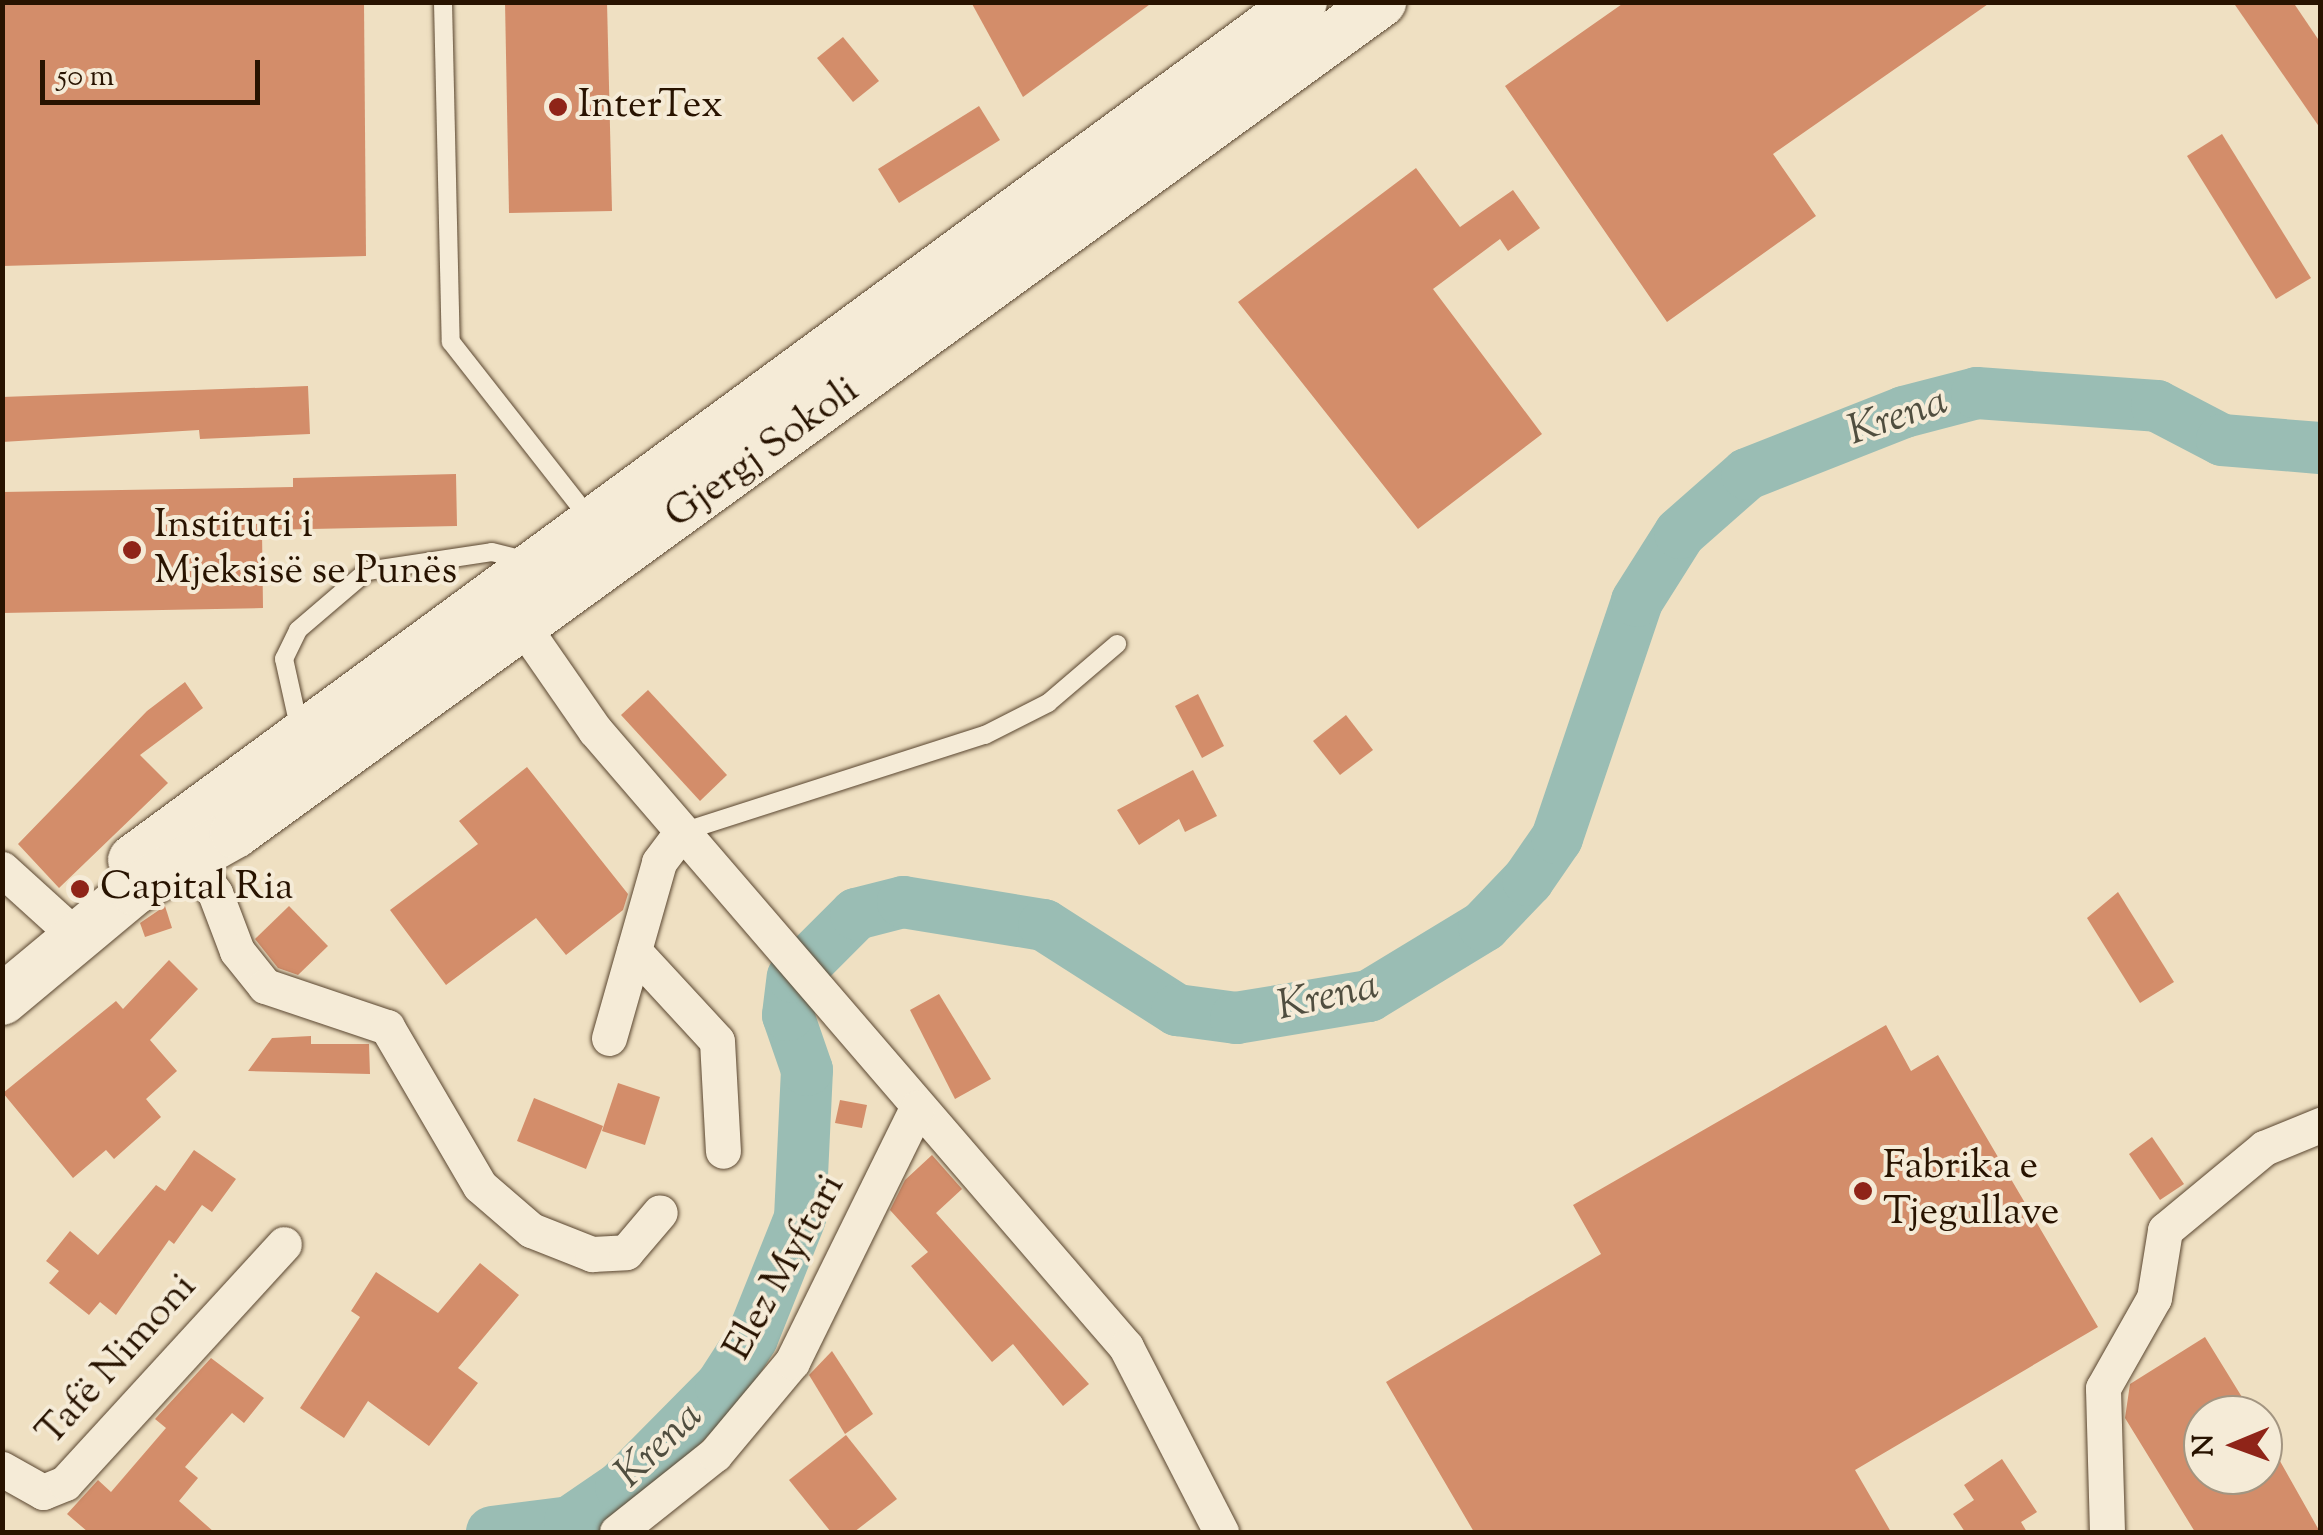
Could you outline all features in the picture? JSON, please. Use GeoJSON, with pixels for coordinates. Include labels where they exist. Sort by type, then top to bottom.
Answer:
{"type":"FeatureCollection","features":[{"type":"Feature","properties":{"kind":"main road","name":"Gjergj Sokoli"},"geometry":{"type":"LineString","coordinates":[[129,878],[302,737],[511,610],[540,564],[605,543],[1302,2]]}},
{"type":"Feature","properties":{"kind":"main road","name":"Gjergj Sokoli"},"geometry":{"type":"LineString","coordinates":[[129,878],[191,860],[511,610],[1381,2]]}},
{"type":"Feature","properties":{"kind":"main road"},"geometry":{"type":"LineString","coordinates":[[2,1000],[69,929],[129,878]]}},
{"type":"Feature","properties":{"kind":"main road"},"geometry":{"type":"LineString","coordinates":[[2,970],[69,929]]}},
{"type":"Feature","properties":{"kind":"street"},"geometry":{"type":"LineString","coordinates":[[511,610],[595,730],[1126,1346],[1221,1532]]}},
{"type":"Feature","properties":{"kind":"street"},"geometry":{"type":"LineString","coordinates":[[609,1038],[659,862],[682,832]]}},
{"type":"Feature","properties":{"kind":"street"},"geometry":{"type":"LineString","coordinates":[[191,860],[216,894],[237,951],[265,986],[386,1027],[480,1186],[531,1230],[592,1254],[626,1252],[660,1212]]}},
{"type":"Feature","properties":{"kind":"street"},"geometry":{"type":"LineString","coordinates":[[2,870],[69,929]]}},
{"type":"Feature","properties":{"kind":"street"},"geometry":{"type":"LineString","coordinates":[[634,950],[718,1041],[723,1151]]}},
{"type":"Feature","properties":{"kind":"street","name":"Elez Myftari"},"geometry":{"type":"LineString","coordinates":[[618,1532],[715,1454],[792,1362],[917,1108]]}},
{"type":"Feature","properties":{"kind":"street"},"geometry":{"type":"LineString","coordinates":[[2108,1532],[2103,1388],[2154,1298],[2165,1230],[2264,1148],[2320,1125]]}},
{"type":"Feature","properties":{"kind":"street","name":"Tafë Nimoni"},"geometry":{"type":"LineString","coordinates":[[2,1469],[44,1492],[65,1483],[284,1244]]}},
{"type":"Feature","properties":{"kind":"lane"},"geometry":{"type":"LineString","coordinates":[[443,2],[450,342],[605,543]]}},
{"type":"Feature","properties":{"kind":"lane"},"geometry":{"type":"LineString","coordinates":[[302,737],[290,714],[284,658],[298,630],[367,571],[492,552],[540,564]]}},
{"type":"Feature","properties":{"kind":"lane"},"geometry":{"type":"LineString","coordinates":[[682,832],[985,735],[1048,703],[1117,644]]}},
{"type":"Feature","properties":{"kind":"building"},"geometry":{"type":"Polygon","coordinates":[[[2,2],[364,2],[366,256],[2,266],[2,2]]]}},
{"type":"Feature","properties":{"kind":"building","name":"InterTex"},"geometry":{"type":"Polygon","coordinates":[[[505,2],[607,2],[612,211],[509,213],[505,2]]]}},
{"type":"Feature","properties":{"kind":"building"},"geometry":{"type":"Polygon","coordinates":[[[971,2],[1153,2],[1023,97],[971,2]]]}},
{"type":"Feature","properties":{"kind":"building"},"geometry":{"type":"Polygon","coordinates":[[[1625,2],[1991,2],[1773,154],[1816,216],[1667,322],[1505,86],[1625,2]]]}},
{"type":"Feature","properties":{"kind":"building"},"geometry":{"type":"Polygon","coordinates":[[[2233,2],[2293,2],[2320,42],[2320,128],[2233,2]]]}},
{"type":"Feature","properties":{"kind":"building"},"geometry":{"type":"Polygon","coordinates":[[[843,37],[879,81],[853,102],[817,58],[843,37]]]}},
{"type":"Feature","properties":{"kind":"building"},"geometry":{"type":"Polygon","coordinates":[[[979,106],[1000,140],[899,203],[878,169],[979,106]]]}},
{"type":"Feature","properties":{"kind":"building"},"geometry":{"type":"Polygon","coordinates":[[[2222,134],[2311,278],[2276,299],[2187,156],[2222,134]]]}},
{"type":"Feature","properties":{"kind":"building"},"geometry":{"type":"Polygon","coordinates":[[[1416,168],[1460,227],[1513,190],[1540,228],[1508,251],[1500,239],[1433,289],[1542,434],[1418,529],[1238,302],[1416,168]]]}},
{"type":"Feature","properties":{"kind":"building"},"geometry":{"type":"Polygon","coordinates":[[[308,386],[310,434],[200,439],[199,430],[2,442],[2,397],[308,386]]]}},
{"type":"Feature","properties":{"kind":"building","name":"Instituti i Mjeksisë se Punës"},"geometry":{"type":"Polygon","coordinates":[[[456,474],[457,526],[262,530],[263,608],[2,613],[2,492],[293,487],[293,478],[456,474]]]}},
{"type":"Feature","properties":{"kind":"building"},"geometry":{"type":"Polygon","coordinates":[[[185,682],[203,708],[140,755],[168,783],[59,888],[18,844],[147,711],[185,682]]]}},
{"type":"Feature","properties":{"kind":"building"},"geometry":{"type":"Polygon","coordinates":[[[648,690],[727,775],[700,801],[621,715],[648,690]]]}},
{"type":"Feature","properties":{"kind":"building"},"geometry":{"type":"Polygon","coordinates":[[[1198,694],[1224,746],[1202,758],[1175,706],[1198,694]]]}},
{"type":"Feature","properties":{"kind":"building"},"geometry":{"type":"Polygon","coordinates":[[[1346,715],[1373,750],[1340,775],[1313,741],[1346,715]]]}},
{"type":"Feature","properties":{"kind":"building"},"geometry":{"type":"Polygon","coordinates":[[[527,767],[628,894],[623,910],[566,955],[536,918],[446,985],[390,910],[478,844],[459,821],[527,767]]]}},
{"type":"Feature","properties":{"kind":"building"},"geometry":{"type":"Polygon","coordinates":[[[1193,770],[1217,816],[1185,832],[1179,819],[1139,845],[1117,810],[1193,770]]]}},
{"type":"Feature","properties":{"kind":"building"},"geometry":{"type":"Polygon","coordinates":[[[2118,892],[2174,982],[2140,1003],[2087,918],[2118,892]]]}},
{"type":"Feature","properties":{"kind":"building"},"geometry":{"type":"Polygon","coordinates":[[[165,906],[172,928],[145,937],[140,923],[165,906]]]}},
{"type":"Feature","properties":{"kind":"building"},"geometry":{"type":"Polygon","coordinates":[[[289,906],[328,946],[298,975],[278,968],[255,939],[289,906]]]}},
{"type":"Feature","properties":{"kind":"building"},"geometry":{"type":"Polygon","coordinates":[[[169,960],[198,989],[150,1040],[177,1071],[146,1099],[161,1117],[114,1159],[106,1150],[73,1178],[3,1093],[116,1001],[123,1009],[169,960]]]}},
{"type":"Feature","properties":{"kind":"building"},"geometry":{"type":"Polygon","coordinates":[[[939,994],[991,1079],[955,1099],[910,1010],[939,994]]]}},
{"type":"Feature","properties":{"kind":"building","name":"Fabrika e Tjegullave"},"geometry":{"type":"Polygon","coordinates":[[[1886,1025],[1911,1071],[1938,1055],[2098,1327],[1855,1470],[1891,1532],[1474,1532],[1386,1382],[1601,1254],[1573,1205],[1886,1025]]]}},
{"type":"Feature","properties":{"kind":"building"},"geometry":{"type":"Polygon","coordinates":[[[311,1036],[311,1044],[369,1044],[370,1074],[248,1071],[272,1038],[311,1036]]]}},
{"type":"Feature","properties":{"kind":"building"},"geometry":{"type":"Polygon","coordinates":[[[618,1083],[660,1097],[645,1145],[602,1131],[618,1083]]]}},
{"type":"Feature","properties":{"kind":"building"},"geometry":{"type":"Polygon","coordinates":[[[534,1098],[603,1126],[586,1169],[517,1141],[534,1098]]]}},
{"type":"Feature","properties":{"kind":"building"},"geometry":{"type":"Polygon","coordinates":[[[840,1100],[867,1105],[862,1128],[835,1123],[840,1100]]]}},
{"type":"Feature","properties":{"kind":"building"},"geometry":{"type":"Polygon","coordinates":[[[2152,1137],[2184,1184],[2160,1200],[2129,1154],[2152,1137]]]}},
{"type":"Feature","properties":{"kind":"building"},"geometry":{"type":"Polygon","coordinates":[[[194,1150],[236,1179],[212,1212],[202,1205],[174,1244],[169,1240],[116,1315],[100,1302],[89,1315],[49,1283],[59,1271],[46,1261],[70,1231],[98,1255],[156,1185],[165,1191],[194,1150]]]}},
{"type":"Feature","properties":{"kind":"building"},"geometry":{"type":"Polygon","coordinates":[[[932,1155],[962,1189],[936,1213],[1089,1384],[1063,1406],[1013,1344],[992,1362],[911,1266],[928,1252],[890,1210],[905,1180],[932,1155]]]}},
{"type":"Feature","properties":{"kind":"building"},"geometry":{"type":"Polygon","coordinates":[[[480,1263],[519,1295],[458,1368],[478,1383],[429,1446],[368,1401],[344,1438],[300,1408],[360,1317],[351,1311],[376,1272],[438,1313],[480,1263]]]}},
{"type":"Feature","properties":{"kind":"building"},"geometry":{"type":"Polygon","coordinates":[[[2205,1337],[2241,1395],[2183,1395],[2183,1495],[2283,1495],[2283,1466],[2320,1532],[2195,1532],[2125,1418],[2130,1384],[2205,1337]]]}},
{"type":"Feature","properties":{"kind":"building"},"geometry":{"type":"Polygon","coordinates":[[[832,1351],[873,1414],[845,1434],[809,1375],[832,1351]]]}},
{"type":"Feature","properties":{"kind":"building"},"geometry":{"type":"Polygon","coordinates":[[[211,1358],[264,1398],[244,1423],[232,1413],[185,1467],[198,1478],[179,1501],[214,1532],[88,1532],[67,1514],[98,1480],[111,1492],[166,1428],[155,1419],[211,1358]]]}},
{"type":"Feature","properties":{"kind":"building"},"geometry":{"type":"Polygon","coordinates":[[[846,1435],[897,1499],[854,1532],[831,1532],[789,1480],[846,1435]]]}},
{"type":"Feature","properties":{"kind":"building"},"geometry":{"type":"Polygon","coordinates":[[[2002,1459],[2037,1512],[2021,1522],[2027,1532],[1965,1532],[1953,1514],[1974,1500],[1964,1485],[2002,1459]]]}},
{"type":"Feature","properties":{"kind":"waterway","name":"Krena"},"geometry":{"type":"LineString","coordinates":[[492,1532],[570,1522],[621,1487],[721,1386],[752,1338],[800,1218],[807,1070],[788,1015],[793,977],[856,914],[903,902],[1044,925],[1177,1010],[1236,1018],[1369,996],[1484,926],[1528,880],[1557,838],[1637,601],[1680,533],[1747,474],[1904,412],[1977,393],[2157,406],[2222,440],[2320,448]]}},
{"type":"Feature","properties":{"kind":"place","name":"InterTex"},"geometry":{"type":"Point","coordinates":[558,107]}},
{"type":"Feature","properties":{"kind":"place","name":"Instituti i Mjeksisë se Punës"},"geometry":{"type":"Point","coordinates":[132,550]}},
{"type":"Feature","properties":{"kind":"place","name":"Capital Ria"},"geometry":{"type":"Point","coordinates":[80,889]}},
{"type":"Feature","properties":{"kind":"place","name":"Fabrika e Tjegullave"},"geometry":{"type":"Point","coordinates":[1863,1191]}}]}
